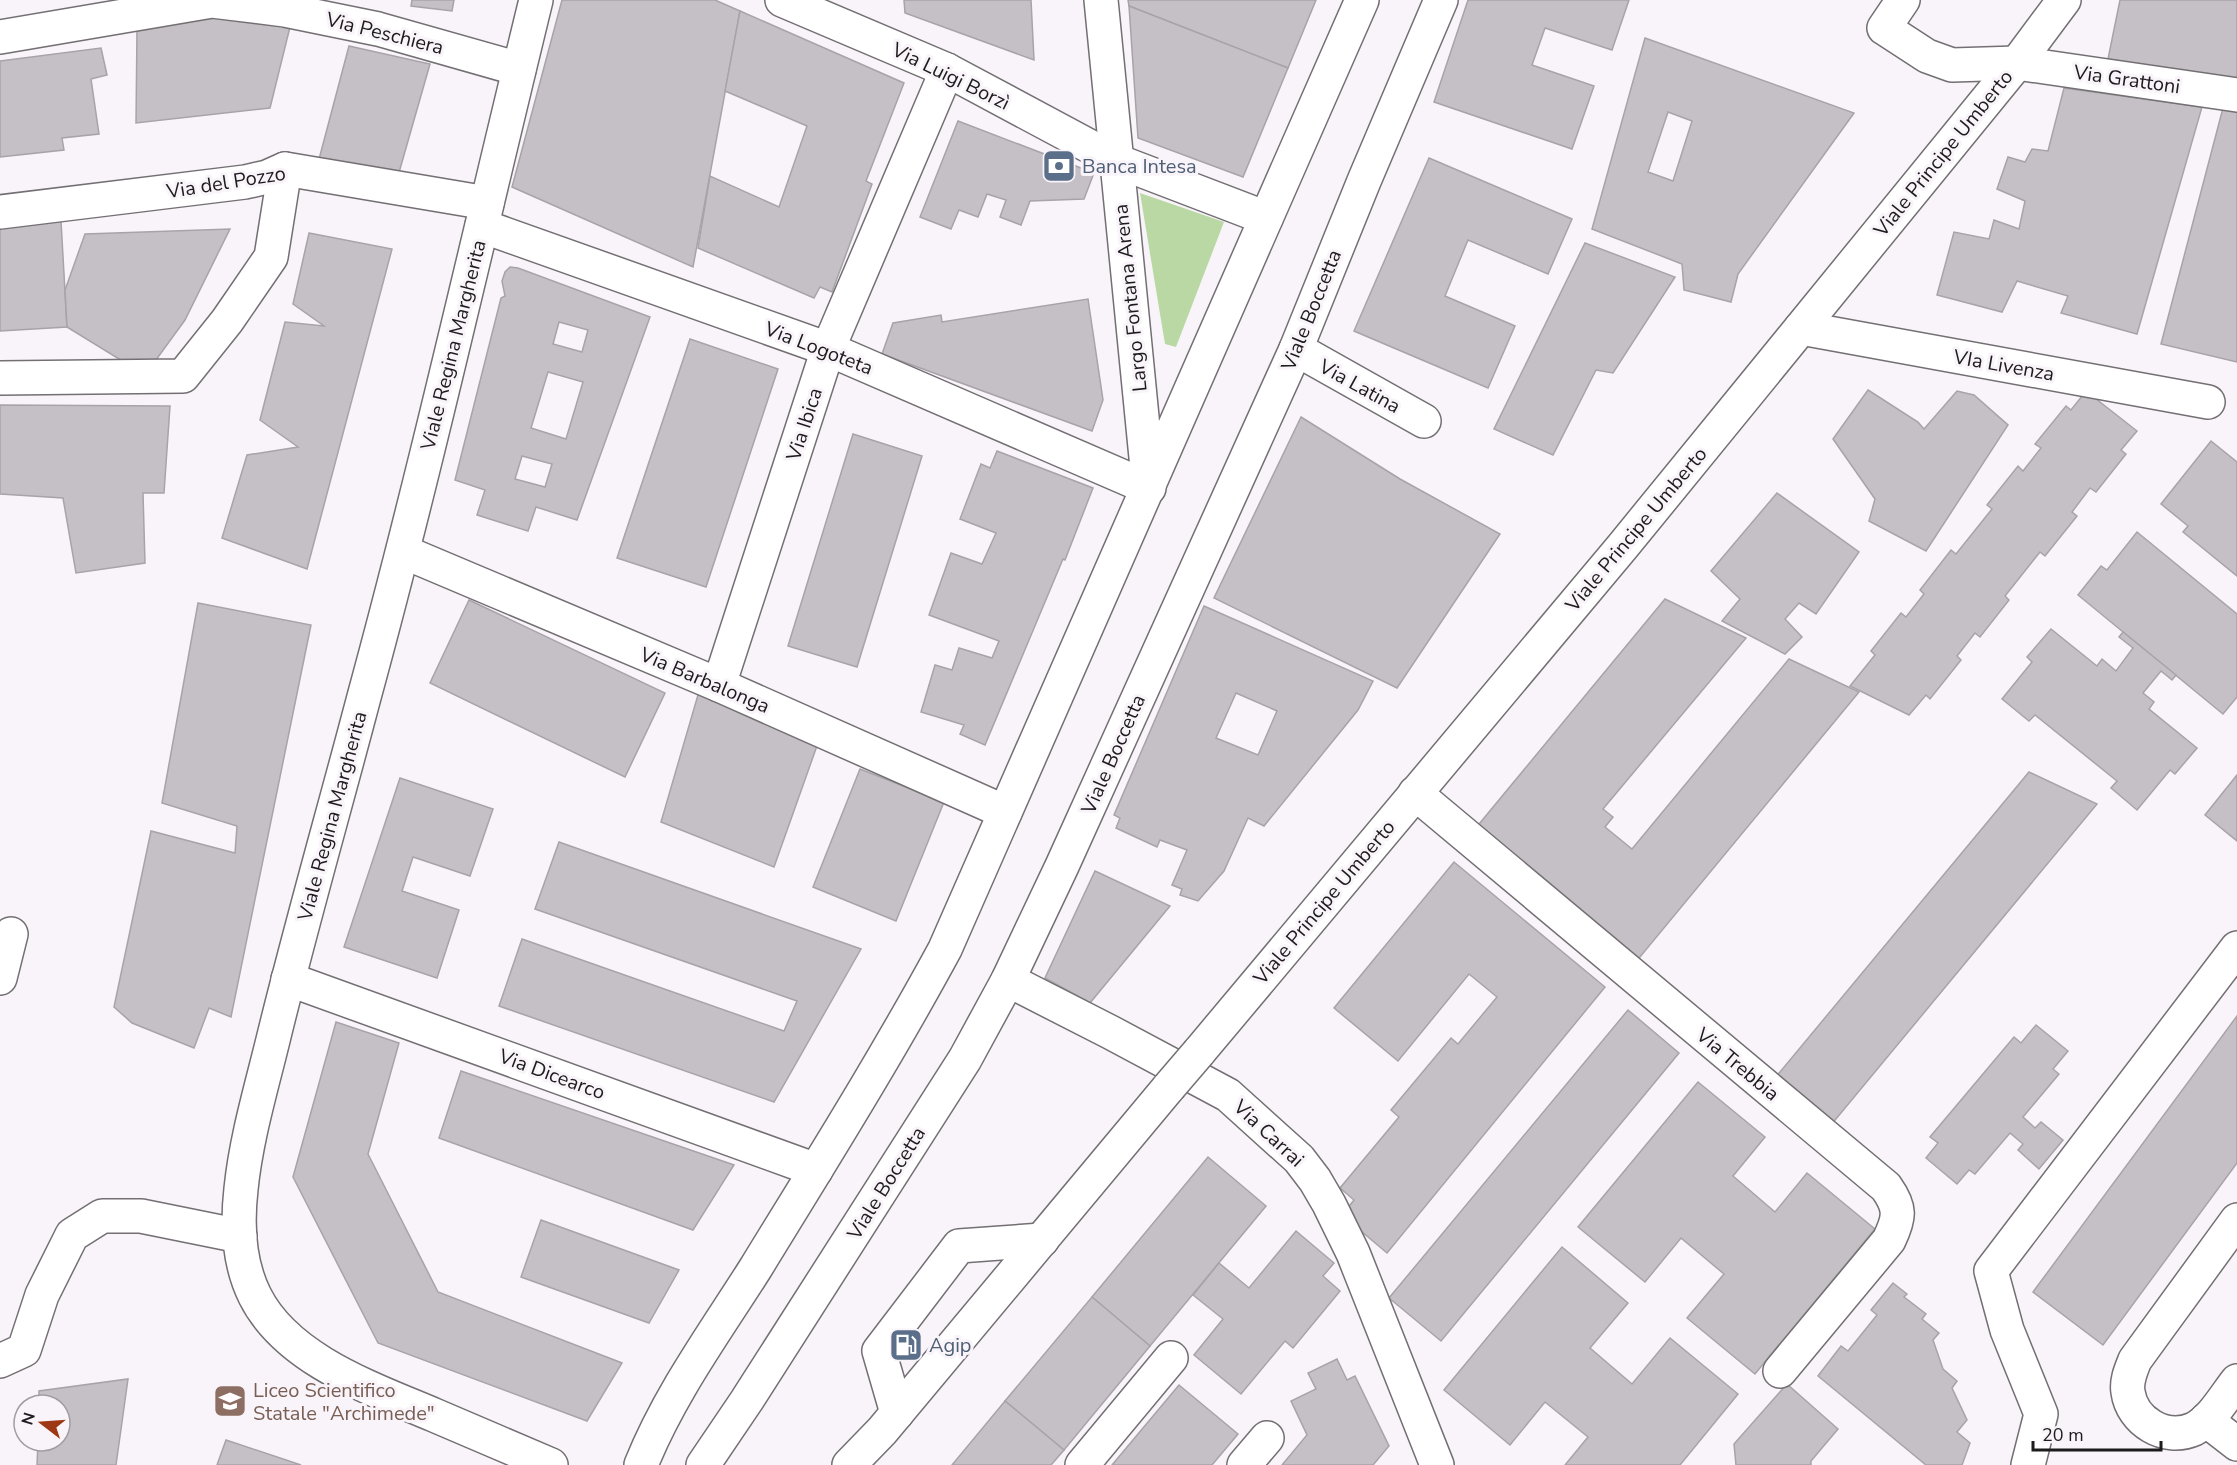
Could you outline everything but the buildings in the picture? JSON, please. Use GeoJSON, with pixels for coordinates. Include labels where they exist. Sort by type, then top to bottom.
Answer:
{"type":"FeatureCollection","features":[{"type":"Feature","properties":{"kind":"street","name":"Viale Regina Margherita"},"geometry":{"type":"LineString","coordinates":[[536,0],[404,552],[288,979],[250,1135],[238,1217],[247,1273],[255,1296],[270,1318],[301,1349],[320,1362],[385,1395],[551,1465]]}},
{"type":"Feature","properties":{"kind":"street","name":"Via Luigi Borzì"},"geometry":{"type":"LineString","coordinates":[[782,0],[947,70],[1117,161]]}},
{"type":"Feature","properties":{"kind":"street","name":"Largo Fontana Arena"},"geometry":{"type":"LineString","coordinates":[[1101,0],[1149,488]]}},
{"type":"Feature","properties":{"kind":"street"},"geometry":{"type":"LineString","coordinates":[[642,1465],[668,1409],[911,1012],[945,948],[1362,0]]}},
{"type":"Feature","properties":{"kind":"street","name":"Viale Boccetta"},"geometry":{"type":"LineString","coordinates":[[703,1465],[965,1059],[1008,980],[1296,349],[1441,0]]}},
{"type":"Feature","properties":{"kind":"street","name":"Via Grattoni"},"geometry":{"type":"LineString","coordinates":[[1903,0],[1884,28],[1927,56],[1952,65],[2017,63],[2237,95]]}},
{"type":"Feature","properties":{"kind":"street","name":"Viale Principe Umberto"},"geometry":{"type":"LineString","coordinates":[[1042,1240],[1623,546],[2017,63],[2064,0]]}},
{"type":"Feature","properties":{"kind":"street","name":"Via Peschiera"},"geometry":{"type":"LineString","coordinates":[[0,37],[212,1],[285,10],[378,29],[519,69]]}},
{"type":"Feature","properties":{"kind":"street","name":"Via Ibica"},"geometry":{"type":"LineString","coordinates":[[719,685],[828,349],[947,70]]}},
{"type":"Feature","properties":{"kind":"street"},"geometry":{"type":"LineString","coordinates":[[1117,161],[1266,218]]}},
{"type":"Feature","properties":{"kind":"street"},"geometry":{"type":"LineString","coordinates":[[0,378],[183,376],[227,321],[271,257],[285,169]]}},
{"type":"Feature","properties":{"kind":"street","name":"Via del Pozzo"},"geometry":{"type":"LineString","coordinates":[[0,212],[245,182],[267,177],[285,169],[484,214]]}},
{"type":"Feature","properties":{"kind":"street","name":"Via Logoteta"},"geometry":{"type":"LineString","coordinates":[[484,214],[828,349],[1149,488]]}},
{"type":"Feature","properties":{"kind":"street","name":"VIa Livenza"},"geometry":{"type":"LineString","coordinates":[[1801,328],[2208,402]]}},
{"type":"Feature","properties":{"kind":"street","name":"Via Latina"},"geometry":{"type":"LineString","coordinates":[[1296,349],[1424,421]]}},
{"type":"Feature","properties":{"kind":"street","name":"Via Barbalonga"},"geometry":{"type":"LineString","coordinates":[[404,552],[719,685],[1005,812]]}},
{"type":"Feature","properties":{"kind":"street","name":"Via Trebbia"},"geometry":{"type":"LineString","coordinates":[[1415,794],[1886,1187],[1895,1200],[1899,1214],[1889,1240],[1780,1371]]}},
{"type":"Feature","properties":{"kind":"street"},"geometry":{"type":"LineString","coordinates":[[0,978],[11,934]]}},
{"type":"Feature","properties":{"kind":"street"},"geometry":{"type":"LineString","coordinates":[[2028,1465],[2041,1414],[2007,1330],[1991,1271],[2237,948]]}},
{"type":"Feature","properties":{"kind":"street","name":"Via Dicearco"},"geometry":{"type":"LineString","coordinates":[[288,979],[816,1170]]}},
{"type":"Feature","properties":{"kind":"street","name":"Via Carrai"},"geometry":{"type":"LineString","coordinates":[[1008,980],[1228,1095],[1299,1159],[1316,1180],[1353,1253],[1437,1465]]}},
{"type":"Feature","properties":{"kind":"street"},"geometry":{"type":"LineString","coordinates":[[0,1362],[24,1350],[42,1295],[72,1235],[102,1216],[141,1216],[240,1236]]}},
{"type":"Feature","properties":{"kind":"street"},"geometry":{"type":"LineString","coordinates":[[2237,1220],[2135,1360],[2129,1374],[2127,1389],[2131,1404],[2139,1417],[2164,1432],[2180,1433],[2194,1429],[2206,1420],[2237,1381]]}},
{"type":"Feature","properties":{"kind":"street"},"geometry":{"type":"LineString","coordinates":[[849,1465],[897,1413],[1042,1240]]}},
{"type":"Feature","properties":{"kind":"street"},"geometry":{"type":"LineString","coordinates":[[897,1413],[879,1351],[959,1246],[1042,1240]]}},
{"type":"Feature","properties":{"kind":"street"},"geometry":{"type":"LineString","coordinates":[[1082,1465],[1171,1358]]}},
{"type":"Feature","properties":{"kind":"street"},"geometry":{"type":"LineString","coordinates":[[2206,1420],[2237,1444]]}},
{"type":"Feature","properties":{"kind":"street"},"geometry":{"type":"LineString","coordinates":[[1244,1465],[1267,1438]]}},
{"type":"Feature","properties":{"kind":"green space"},"geometry":{"type":"Polygon","coordinates":[[[1140,193],[1224,222],[1176,347],[1165,344],[1140,193]]]}},
{"type":"Feature","properties":{"kind":"place","name":"Banca Intesa"},"geometry":{"type":"Point","coordinates":[1059,166]}},
{"type":"Feature","properties":{"kind":"place","name":"Agip"},"geometry":{"type":"Point","coordinates":[906,1345]}},
{"type":"Feature","properties":{"kind":"place","name":"Liceo Scientifico Statale \"Archimede\""},"geometry":{"type":"Point","coordinates":[230,1401]}}]}
